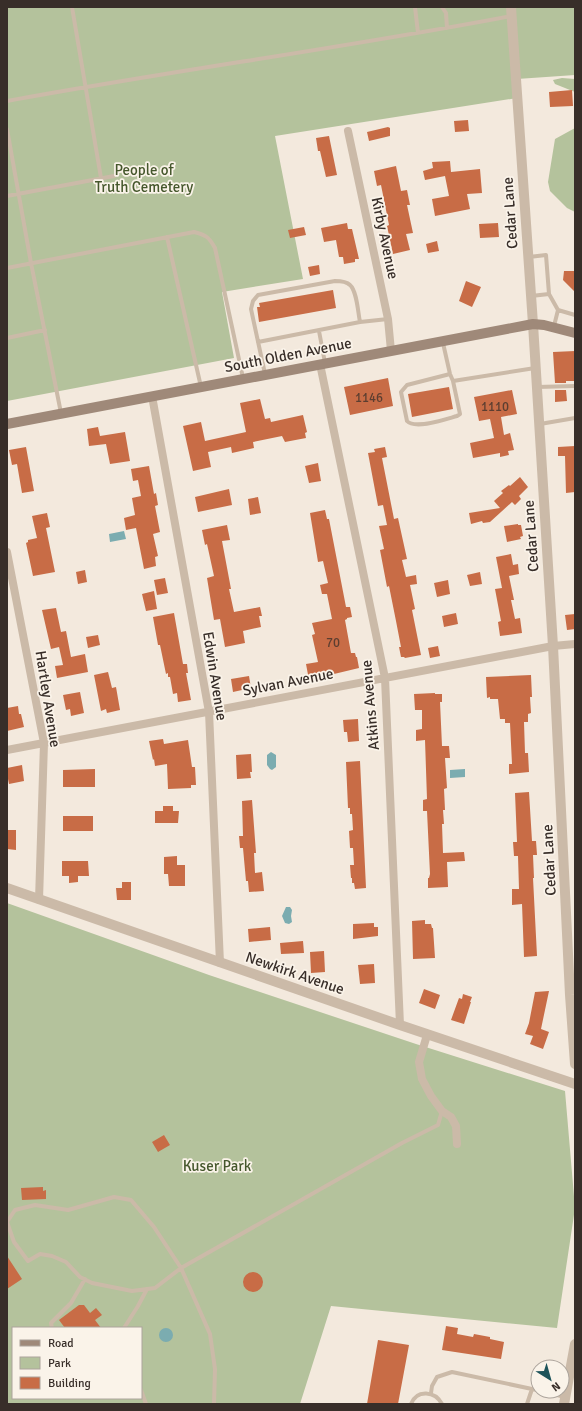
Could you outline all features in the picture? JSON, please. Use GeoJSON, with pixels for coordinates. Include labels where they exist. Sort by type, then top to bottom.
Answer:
{"type":"FeatureCollection","features":[{"type":"Feature","properties":{"kind":"main road","name":"South Olden Avenue"},"geometry":{"type":"LineString","coordinates":[[7,424],[533,324],[553,327],[575,333]]}},
{"type":"Feature","properties":{"kind":"street","name":"Cedar Lane"},"geometry":{"type":"LineString","coordinates":[[512,12],[553,646],[570,995],[575,1064]]}},
{"type":"Feature","properties":{"kind":"street","name":"Kirby Avenue"},"geometry":{"type":"LineString","coordinates":[[348,131],[388,319],[392,351]]}},
{"type":"Feature","properties":{"kind":"street","name":"Atkins Avenue"},"geometry":{"type":"LineString","coordinates":[[322,364],[385,678],[400,1025]]}},
{"type":"Feature","properties":{"kind":"street","name":"Edwin Avenue"},"geometry":{"type":"LineString","coordinates":[[152,396],[209,712],[220,963]]}},
{"type":"Feature","properties":{"kind":"street","name":"Hartley Avenue"},"geometry":{"type":"LineString","coordinates":[[7,552],[44,743],[39,900]]}},
{"type":"Feature","properties":{"kind":"street","name":"Sylvan Avenue"},"geometry":{"type":"LineString","coordinates":[[7,750],[553,646],[575,644]]}},
{"type":"Feature","properties":{"kind":"street","name":"Newkirk Avenue"},"geometry":{"type":"LineString","coordinates":[[7,888],[427,1035],[575,1084]]}},
{"type":"Feature","properties":{"kind":"street"},"geometry":{"type":"LineString","coordinates":[[427,1035],[419,1062],[422,1079],[431,1096],[442,1111],[451,1118],[456,1126],[457,1144]]}},
{"type":"Feature","properties":{"kind":"street"},"geometry":{"type":"LineString","coordinates":[[564,1401],[575,1344]]}},
{"type":"Feature","properties":{"kind":"lane"},"geometry":{"type":"LineString","coordinates":[[72,7],[102,178]]}},
{"type":"Feature","properties":{"kind":"lane"},"geometry":{"type":"LineString","coordinates":[[415,7],[418,33]]}},
{"type":"Feature","properties":{"kind":"lane"},"geometry":{"type":"LineString","coordinates":[[442,7],[446,13],[447,28]]}},
{"type":"Feature","properties":{"kind":"lane"},"geometry":{"type":"LineString","coordinates":[[7,101],[85,86],[447,28],[512,12]]}},
{"type":"Feature","properties":{"kind":"lane"},"geometry":{"type":"LineString","coordinates":[[7,129],[31,263],[61,413]]}},
{"type":"Feature","properties":{"kind":"lane"},"geometry":{"type":"LineString","coordinates":[[7,196],[114,176]]}},
{"type":"Feature","properties":{"kind":"lane"},"geometry":{"type":"LineString","coordinates":[[7,268],[194,232],[203,234],[211,239],[215,248],[243,379]]}},
{"type":"Feature","properties":{"kind":"lane"},"geometry":{"type":"LineString","coordinates":[[167,237],[201,387]]}},
{"type":"Feature","properties":{"kind":"lane"},"geometry":{"type":"LineString","coordinates":[[528,257],[546,255],[549,294],[558,310],[553,327]]}},
{"type":"Feature","properties":{"kind":"lane"},"geometry":{"type":"LineString","coordinates":[[265,375],[251,308],[253,301],[258,295],[335,281],[344,282],[350,286],[354,293],[360,322]]}},
{"type":"Feature","properties":{"kind":"lane"},"geometry":{"type":"LineString","coordinates":[[531,296],[549,294]]}},
{"type":"Feature","properties":{"kind":"lane"},"geometry":{"type":"LineString","coordinates":[[558,310],[575,314]]}},
{"type":"Feature","properties":{"kind":"lane"},"geometry":{"type":"LineString","coordinates":[[258,342],[360,322],[388,319]]}},
{"type":"Feature","properties":{"kind":"lane"},"geometry":{"type":"LineString","coordinates":[[7,338],[45,330]]}},
{"type":"Feature","properties":{"kind":"lane"},"geometry":{"type":"LineString","coordinates":[[319,330],[322,364]]}},
{"type":"Feature","properties":{"kind":"lane"},"geometry":{"type":"LineString","coordinates":[[442,341],[460,414],[417,426],[410,424],[407,421],[401,392],[407,385],[450,374]]}},
{"type":"Feature","properties":{"kind":"lane"},"geometry":{"type":"LineString","coordinates":[[453,381],[536,368]]}},
{"type":"Feature","properties":{"kind":"lane"},"geometry":{"type":"LineString","coordinates":[[537,388],[575,386]]}},
{"type":"Feature","properties":{"kind":"lane"},"geometry":{"type":"LineString","coordinates":[[539,425],[575,418]]}},
{"type":"Feature","properties":{"kind":"lane"},"geometry":{"type":"LineString","coordinates":[[214,1404],[214,1369],[210,1334],[181,1268],[154,1227],[131,1200],[114,1197],[68,1210],[35,1205],[15,1210],[7,1222],[14,1242],[28,1261],[40,1254],[52,1256],[66,1262],[80,1276],[92,1283],[132,1291],[155,1288],[181,1268],[402,1143],[438,1125],[442,1111]]}},
{"type":"Feature","properties":{"kind":"lane"},"geometry":{"type":"LineString","coordinates":[[52,1327],[51,1324],[71,1304],[85,1280]]}},
{"type":"Feature","properties":{"kind":"lane"},"geometry":{"type":"LineString","coordinates":[[125,1327],[147,1289]]}},
{"type":"Feature","properties":{"kind":"lane"},"geometry":{"type":"LineString","coordinates":[[431,1394],[432,1386],[437,1377],[452,1372],[530,1389]]}},
{"type":"Feature","properties":{"kind":"lane"},"geometry":{"type":"LineString","coordinates":[[142,1393],[146,1404]]}},
{"type":"Feature","properties":{"kind":"lane"},"geometry":{"type":"LineString","coordinates":[[411,1404],[415,1397],[420,1394],[431,1394],[439,1399],[442,1404]]}},
{"type":"Feature","properties":{"kind":"lane"},"geometry":{"type":"LineString","coordinates":[[526,1404],[530,1394]]}},
{"type":"Feature","properties":{"kind":"green space","name":"People of Truth Cemetery"},"geometry":{"type":"Polygon","coordinates":[[[7,7],[575,7],[575,75],[517,79],[517,98],[275,136],[303,279],[222,292],[234,358],[7,401],[7,7]]]}},
{"type":"Feature","properties":{"kind":"green space"},"geometry":{"type":"Polygon","coordinates":[[[562,78],[575,79],[575,92],[555,84],[553,80],[562,78]]]}},
{"type":"Feature","properties":{"kind":"green space"},"geometry":{"type":"Polygon","coordinates":[[[575,128],[575,212],[567,208],[550,191],[548,182],[555,139],[575,128]]]}},
{"type":"Feature","properties":{"kind":"green space","name":"Kuser Park"},"geometry":{"type":"Polygon","coordinates":[[[7,903],[209,975],[416,1044],[565,1091],[575,1208],[557,1328],[331,1306],[300,1404],[7,1404],[7,903]]]}},
{"type":"Feature","properties":{"kind":"water"},"geometry":{"type":"Polygon","coordinates":[[[124,531],[126,539],[110,542],[109,534],[124,531]]]}},
{"type":"Feature","properties":{"kind":"water"},"geometry":{"type":"Polygon","coordinates":[[[271,752],[276,755],[276,767],[272,770],[267,765],[267,755],[271,752]]]}},
{"type":"Feature","properties":{"kind":"water"},"geometry":{"type":"Polygon","coordinates":[[[465,769],[465,777],[450,778],[450,770],[465,769]]]}},
{"type":"Feature","properties":{"kind":"water"},"geometry":{"type":"Polygon","coordinates":[[[286,907],[290,907],[292,910],[292,922],[289,924],[285,923],[282,916],[286,907]]]}},
{"type":"Feature","properties":{"kind":"water"},"geometry":{"type":"Polygon","coordinates":[[[163,1328],[169,1328],[173,1332],[173,1338],[169,1342],[163,1342],[159,1338],[159,1332],[163,1328]]]}},
{"type":"Feature","properties":{"kind":"building"},"geometry":{"type":"Polygon","coordinates":[[[572,90],[573,106],[550,107],[549,92],[572,90]]]}},
{"type":"Feature","properties":{"kind":"building"},"geometry":{"type":"Polygon","coordinates":[[[468,120],[469,131],[455,132],[454,121],[468,120]]]}},
{"type":"Feature","properties":{"kind":"building"},"geometry":{"type":"Polygon","coordinates":[[[388,127],[390,128],[390,136],[369,141],[367,132],[388,127]]]}},
{"type":"Feature","properties":{"kind":"building"},"geometry":{"type":"Polygon","coordinates":[[[329,136],[337,175],[326,177],[320,151],[318,151],[316,138],[329,136]]]}},
{"type":"Feature","properties":{"kind":"building"},"geometry":{"type":"Polygon","coordinates":[[[450,161],[451,172],[480,169],[482,193],[467,194],[470,209],[435,216],[432,199],[449,196],[445,176],[425,180],[423,171],[433,168],[432,162],[450,161]]]}},
{"type":"Feature","properties":{"kind":"building"},"geometry":{"type":"Polygon","coordinates":[[[396,166],[401,191],[407,190],[410,205],[407,205],[413,233],[406,234],[410,250],[393,254],[381,185],[377,186],[374,171],[396,166]]]}},
{"type":"Feature","properties":{"kind":"building"},"geometry":{"type":"Polygon","coordinates":[[[347,223],[348,229],[352,229],[359,259],[355,259],[355,262],[344,264],[343,257],[339,257],[336,240],[324,242],[321,228],[347,223]]]}},
{"type":"Feature","properties":{"kind":"building"},"geometry":{"type":"Polygon","coordinates":[[[498,223],[499,237],[480,238],[479,224],[498,223]]]}},
{"type":"Feature","properties":{"kind":"building"},"geometry":{"type":"Polygon","coordinates":[[[304,227],[306,235],[290,238],[288,230],[304,227]]]}},
{"type":"Feature","properties":{"kind":"building"},"geometry":{"type":"Polygon","coordinates":[[[437,241],[439,251],[428,253],[426,244],[437,241]]]}},
{"type":"Feature","properties":{"kind":"building"},"geometry":{"type":"Polygon","coordinates":[[[319,265],[320,274],[310,276],[308,267],[319,265]]]}},
{"type":"Feature","properties":{"kind":"building"},"geometry":{"type":"Polygon","coordinates":[[[564,271],[575,271],[575,292],[563,280],[564,271]]]}},
{"type":"Feature","properties":{"kind":"building"},"geometry":{"type":"Polygon","coordinates":[[[466,281],[481,287],[472,307],[459,301],[466,281]]]}},
{"type":"Feature","properties":{"kind":"building"},"geometry":{"type":"Polygon","coordinates":[[[333,290],[336,308],[259,322],[257,307],[260,307],[259,303],[333,290]]]}},
{"type":"Feature","properties":{"kind":"building"},"geometry":{"type":"Polygon","coordinates":[[[575,351],[575,381],[555,383],[553,352],[575,351]]]}},
{"type":"Feature","properties":{"kind":"building"},"geometry":{"type":"Polygon","coordinates":[[[388,378],[393,406],[350,415],[344,387],[388,378]]]}},
{"type":"Feature","properties":{"kind":"building"},"geometry":{"type":"Polygon","coordinates":[[[449,387],[453,409],[412,417],[408,394],[449,387]]]}},
{"type":"Feature","properties":{"kind":"building"},"geometry":{"type":"Polygon","coordinates":[[[512,390],[517,414],[501,417],[504,435],[510,433],[514,450],[508,451],[509,455],[500,457],[500,453],[473,458],[470,443],[494,438],[490,419],[479,421],[474,397],[512,390]]]}},
{"type":"Feature","properties":{"kind":"building"},"geometry":{"type":"Polygon","coordinates":[[[555,390],[566,390],[567,401],[555,402],[555,390]]]}},
{"type":"Feature","properties":{"kind":"building"},"geometry":{"type":"Polygon","coordinates":[[[260,399],[265,419],[270,418],[271,422],[303,415],[307,432],[305,433],[306,438],[285,442],[282,436],[253,442],[254,448],[232,453],[231,447],[208,452],[211,467],[193,471],[183,426],[201,422],[205,441],[246,432],[240,403],[260,399]]]}},
{"type":"Feature","properties":{"kind":"building"},"geometry":{"type":"Polygon","coordinates":[[[98,427],[100,436],[125,432],[130,461],[110,464],[106,444],[89,446],[87,429],[98,427]]]}},
{"type":"Feature","properties":{"kind":"building"},"geometry":{"type":"Polygon","coordinates":[[[575,446],[575,492],[566,493],[565,456],[558,456],[558,447],[575,446]]]}},
{"type":"Feature","properties":{"kind":"building"},"geometry":{"type":"Polygon","coordinates":[[[26,447],[34,491],[22,493],[17,464],[12,465],[9,450],[26,447]]]}},
{"type":"Feature","properties":{"kind":"building"},"geometry":{"type":"Polygon","coordinates":[[[385,447],[387,457],[382,458],[394,519],[398,518],[407,559],[402,560],[406,577],[416,575],[417,584],[410,585],[415,609],[412,610],[421,655],[405,658],[401,657],[399,647],[401,647],[396,621],[389,586],[387,587],[380,550],[384,549],[379,526],[387,525],[383,505],[378,506],[368,453],[375,452],[374,449],[385,447]]]}},
{"type":"Feature","properties":{"kind":"building"},"geometry":{"type":"Polygon","coordinates":[[[318,463],[321,481],[309,483],[305,466],[318,463]]]}},
{"type":"Feature","properties":{"kind":"building"},"geometry":{"type":"Polygon","coordinates":[[[149,466],[154,494],[156,493],[158,505],[155,506],[160,532],[153,534],[158,556],[155,557],[156,566],[144,569],[136,528],[126,530],[124,518],[135,515],[132,498],[141,496],[138,480],[133,481],[131,469],[149,466]]]}},
{"type":"Feature","properties":{"kind":"building"},"geometry":{"type":"Polygon","coordinates":[[[520,477],[528,487],[519,496],[521,499],[515,505],[512,502],[490,522],[483,523],[482,521],[471,524],[469,513],[500,508],[494,501],[503,493],[501,491],[509,485],[510,486],[520,477]]]}},
{"type":"Feature","properties":{"kind":"building"},"geometry":{"type":"Polygon","coordinates":[[[229,489],[232,505],[198,512],[195,497],[229,489]]]}},
{"type":"Feature","properties":{"kind":"building"},"geometry":{"type":"Polygon","coordinates":[[[258,497],[261,513],[250,515],[248,499],[258,497]]]}},
{"type":"Feature","properties":{"kind":"building"},"geometry":{"type":"Polygon","coordinates":[[[325,510],[327,519],[329,519],[346,607],[350,607],[352,617],[345,620],[351,653],[355,653],[359,668],[309,680],[306,664],[318,662],[312,635],[315,634],[312,623],[332,619],[327,594],[322,594],[320,585],[328,583],[323,561],[318,562],[310,513],[325,510]]]}},
{"type":"Feature","properties":{"kind":"building"},"geometry":{"type":"Polygon","coordinates":[[[47,513],[50,527],[46,528],[55,572],[33,576],[26,543],[28,540],[37,538],[32,516],[47,513]]]}},
{"type":"Feature","properties":{"kind":"building"},"geometry":{"type":"Polygon","coordinates":[[[227,525],[230,540],[222,541],[234,612],[260,607],[262,616],[259,616],[261,627],[243,631],[245,643],[225,647],[220,619],[214,620],[207,578],[214,576],[207,544],[205,545],[202,530],[227,525]]]}},
{"type":"Feature","properties":{"kind":"building"},"geometry":{"type":"Polygon","coordinates":[[[521,525],[523,536],[520,537],[521,539],[507,542],[504,526],[521,525]]]}},
{"type":"Feature","properties":{"kind":"building"},"geometry":{"type":"Polygon","coordinates":[[[511,554],[513,565],[518,564],[519,574],[509,576],[514,600],[511,600],[515,619],[520,618],[522,633],[500,636],[498,622],[501,621],[495,589],[502,588],[496,557],[511,554]]]}},
{"type":"Feature","properties":{"kind":"building"},"geometry":{"type":"Polygon","coordinates":[[[85,570],[87,582],[78,584],[76,572],[85,570]]]}},
{"type":"Feature","properties":{"kind":"building"},"geometry":{"type":"Polygon","coordinates":[[[480,572],[482,584],[470,586],[467,575],[480,572]]]}},
{"type":"Feature","properties":{"kind":"building"},"geometry":{"type":"Polygon","coordinates":[[[165,578],[168,593],[157,595],[154,580],[165,578]]]}},
{"type":"Feature","properties":{"kind":"building"},"geometry":{"type":"Polygon","coordinates":[[[448,580],[450,594],[437,597],[434,583],[448,580]]]}},
{"type":"Feature","properties":{"kind":"building"},"geometry":{"type":"Polygon","coordinates":[[[154,591],[157,609],[146,611],[142,594],[154,591]]]}},
{"type":"Feature","properties":{"kind":"building"},"geometry":{"type":"Polygon","coordinates":[[[56,608],[61,632],[66,631],[71,657],[85,654],[88,672],[57,678],[55,666],[63,665],[59,647],[51,649],[42,610],[56,608]]]}},
{"type":"Feature","properties":{"kind":"building"},"geometry":{"type":"Polygon","coordinates":[[[174,613],[183,664],[187,664],[188,673],[186,673],[191,700],[178,702],[177,693],[173,694],[170,677],[168,677],[168,673],[166,674],[160,645],[158,645],[153,617],[174,613]]]}},
{"type":"Feature","properties":{"kind":"building"},"geometry":{"type":"Polygon","coordinates":[[[456,613],[458,624],[444,627],[442,616],[456,613]]]}},
{"type":"Feature","properties":{"kind":"building"},"geometry":{"type":"Polygon","coordinates":[[[575,614],[575,629],[567,630],[565,615],[575,614]]]}},
{"type":"Feature","properties":{"kind":"building"},"geometry":{"type":"Polygon","coordinates":[[[98,635],[100,645],[88,648],[86,637],[98,635]]]}},
{"type":"Feature","properties":{"kind":"building"},"geometry":{"type":"Polygon","coordinates":[[[438,646],[440,656],[430,658],[428,648],[438,646]]]}},
{"type":"Feature","properties":{"kind":"building"},"geometry":{"type":"Polygon","coordinates":[[[108,672],[112,688],[116,687],[120,710],[107,713],[106,709],[101,711],[94,675],[108,672]]]}},
{"type":"Feature","properties":{"kind":"building"},"geometry":{"type":"Polygon","coordinates":[[[531,675],[531,713],[528,714],[528,722],[524,722],[525,753],[528,753],[529,772],[509,774],[509,764],[512,764],[510,723],[505,723],[505,719],[500,719],[498,699],[490,699],[490,697],[487,698],[486,677],[531,675]]]}},
{"type":"Feature","properties":{"kind":"building"},"geometry":{"type":"Polygon","coordinates":[[[249,676],[251,688],[233,692],[231,679],[249,676]]]}},
{"type":"Feature","properties":{"kind":"building"},"geometry":{"type":"Polygon","coordinates":[[[80,692],[84,713],[71,716],[70,709],[66,710],[63,695],[80,692]]]}},
{"type":"Feature","properties":{"kind":"building"},"geometry":{"type":"Polygon","coordinates":[[[414,694],[442,694],[442,702],[440,702],[442,746],[449,746],[450,758],[445,758],[447,788],[444,789],[445,810],[443,810],[444,824],[442,824],[443,853],[464,852],[465,861],[447,862],[448,887],[428,888],[428,878],[430,874],[427,811],[423,811],[423,800],[427,799],[425,740],[416,741],[416,730],[422,729],[422,710],[415,710],[414,694]]]}},
{"type":"Feature","properties":{"kind":"building"},"geometry":{"type":"Polygon","coordinates":[[[18,706],[19,714],[21,714],[24,727],[7,731],[7,708],[18,706]]]}},
{"type":"Feature","properties":{"kind":"building"},"geometry":{"type":"Polygon","coordinates":[[[358,719],[359,741],[348,742],[347,732],[344,732],[343,720],[358,719]]]}},
{"type":"Feature","properties":{"kind":"building"},"geometry":{"type":"Polygon","coordinates":[[[163,739],[164,744],[188,740],[192,767],[195,767],[196,785],[191,785],[191,788],[168,789],[167,764],[155,766],[149,741],[163,739]]]}},
{"type":"Feature","properties":{"kind":"building"},"geometry":{"type":"Polygon","coordinates":[[[251,754],[251,778],[237,779],[236,755],[251,754]]]}},
{"type":"Feature","properties":{"kind":"building"},"geometry":{"type":"Polygon","coordinates":[[[360,761],[366,888],[355,889],[354,883],[352,883],[350,865],[354,865],[353,848],[350,848],[349,831],[353,830],[352,814],[350,814],[350,808],[348,808],[346,762],[360,761]]]}},
{"type":"Feature","properties":{"kind":"building"},"geometry":{"type":"Polygon","coordinates":[[[22,765],[24,781],[9,784],[7,779],[7,768],[22,765]]]}},
{"type":"Feature","properties":{"kind":"building"},"geometry":{"type":"Polygon","coordinates":[[[95,769],[95,787],[63,787],[63,770],[95,769]]]}},
{"type":"Feature","properties":{"kind":"building"},"geometry":{"type":"Polygon","coordinates":[[[529,792],[532,841],[536,841],[537,855],[533,855],[533,878],[537,956],[524,957],[522,904],[512,905],[512,889],[519,889],[518,856],[514,856],[513,842],[517,842],[515,793],[529,792]]]}},
{"type":"Feature","properties":{"kind":"building"},"geometry":{"type":"Polygon","coordinates":[[[252,800],[256,853],[254,853],[255,873],[262,872],[264,891],[249,892],[248,881],[246,881],[243,848],[240,848],[239,836],[243,836],[242,801],[252,800]]]}},
{"type":"Feature","properties":{"kind":"building"},"geometry":{"type":"Polygon","coordinates":[[[163,806],[173,806],[173,811],[179,811],[178,823],[155,823],[155,811],[163,811],[163,806]]]}},
{"type":"Feature","properties":{"kind":"building"},"geometry":{"type":"Polygon","coordinates":[[[63,816],[93,816],[93,831],[63,831],[63,816]]]}},
{"type":"Feature","properties":{"kind":"building"},"geometry":{"type":"Polygon","coordinates":[[[7,830],[16,830],[16,850],[7,849],[7,830]]]}},
{"type":"Feature","properties":{"kind":"building"},"geometry":{"type":"Polygon","coordinates":[[[177,856],[177,865],[185,865],[185,886],[169,886],[168,874],[164,874],[164,857],[177,856]]]}},
{"type":"Feature","properties":{"kind":"building"},"geometry":{"type":"Polygon","coordinates":[[[62,861],[88,861],[89,876],[78,876],[78,882],[69,883],[69,876],[62,876],[62,861]]]}},
{"type":"Feature","properties":{"kind":"building"},"geometry":{"type":"Polygon","coordinates":[[[122,882],[131,882],[131,900],[117,900],[116,888],[122,888],[122,882]]]}},
{"type":"Feature","properties":{"kind":"building"},"geometry":{"type":"Polygon","coordinates":[[[425,920],[425,924],[431,924],[433,928],[435,958],[413,959],[412,921],[425,920]]]}},
{"type":"Feature","properties":{"kind":"building"},"geometry":{"type":"Polygon","coordinates":[[[374,923],[374,927],[378,927],[378,936],[353,939],[353,924],[374,923]]]}},
{"type":"Feature","properties":{"kind":"building"},"geometry":{"type":"Polygon","coordinates":[[[270,927],[271,940],[249,942],[248,929],[270,927]]]}},
{"type":"Feature","properties":{"kind":"building"},"geometry":{"type":"Polygon","coordinates":[[[303,941],[304,953],[281,954],[280,943],[303,941]]]}},
{"type":"Feature","properties":{"kind":"building"},"geometry":{"type":"Polygon","coordinates":[[[324,951],[325,972],[311,973],[310,952],[324,951]]]}},
{"type":"Feature","properties":{"kind":"building"},"geometry":{"type":"Polygon","coordinates":[[[374,964],[375,983],[360,984],[358,965],[374,964]]]}},
{"type":"Feature","properties":{"kind":"building"},"geometry":{"type":"Polygon","coordinates":[[[424,989],[440,995],[435,1009],[419,1003],[424,989]]]}},
{"type":"Feature","properties":{"kind":"building"},"geometry":{"type":"Polygon","coordinates":[[[549,991],[541,1029],[549,1032],[543,1049],[530,1044],[533,1036],[525,1034],[529,1023],[535,992],[549,991]]]}},
{"type":"Feature","properties":{"kind":"building"},"geometry":{"type":"Polygon","coordinates":[[[463,994],[472,997],[464,1024],[451,1020],[459,998],[462,999],[463,994]]]}},
{"type":"Feature","properties":{"kind":"building"},"geometry":{"type":"Polygon","coordinates":[[[164,1135],[170,1145],[158,1152],[152,1142],[164,1135]]]}},
{"type":"Feature","properties":{"kind":"building"},"geometry":{"type":"Polygon","coordinates":[[[43,1187],[43,1191],[46,1190],[46,1199],[22,1200],[21,1188],[43,1187]]]}},
{"type":"Feature","properties":{"kind":"building"},"geometry":{"type":"Polygon","coordinates":[[[7,1256],[22,1279],[7,1289],[7,1256]]]}},
{"type":"Feature","properties":{"kind":"building"},"geometry":{"type":"Polygon","coordinates":[[[253,1272],[260,1275],[263,1282],[260,1289],[253,1292],[246,1289],[243,1282],[246,1275],[253,1272]]]}},
{"type":"Feature","properties":{"kind":"building"},"geometry":{"type":"Polygon","coordinates":[[[79,1305],[84,1305],[90,1313],[96,1308],[102,1315],[95,1320],[100,1327],[64,1327],[59,1320],[79,1305]]]}},
{"type":"Feature","properties":{"kind":"building"},"geometry":{"type":"Polygon","coordinates":[[[446,1326],[458,1328],[457,1334],[473,1337],[474,1334],[490,1337],[490,1339],[504,1342],[501,1359],[442,1350],[446,1326]]]}},
{"type":"Feature","properties":{"kind":"building"},"geometry":{"type":"Polygon","coordinates":[[[378,1340],[409,1345],[398,1404],[367,1404],[378,1340]]]}}]}
